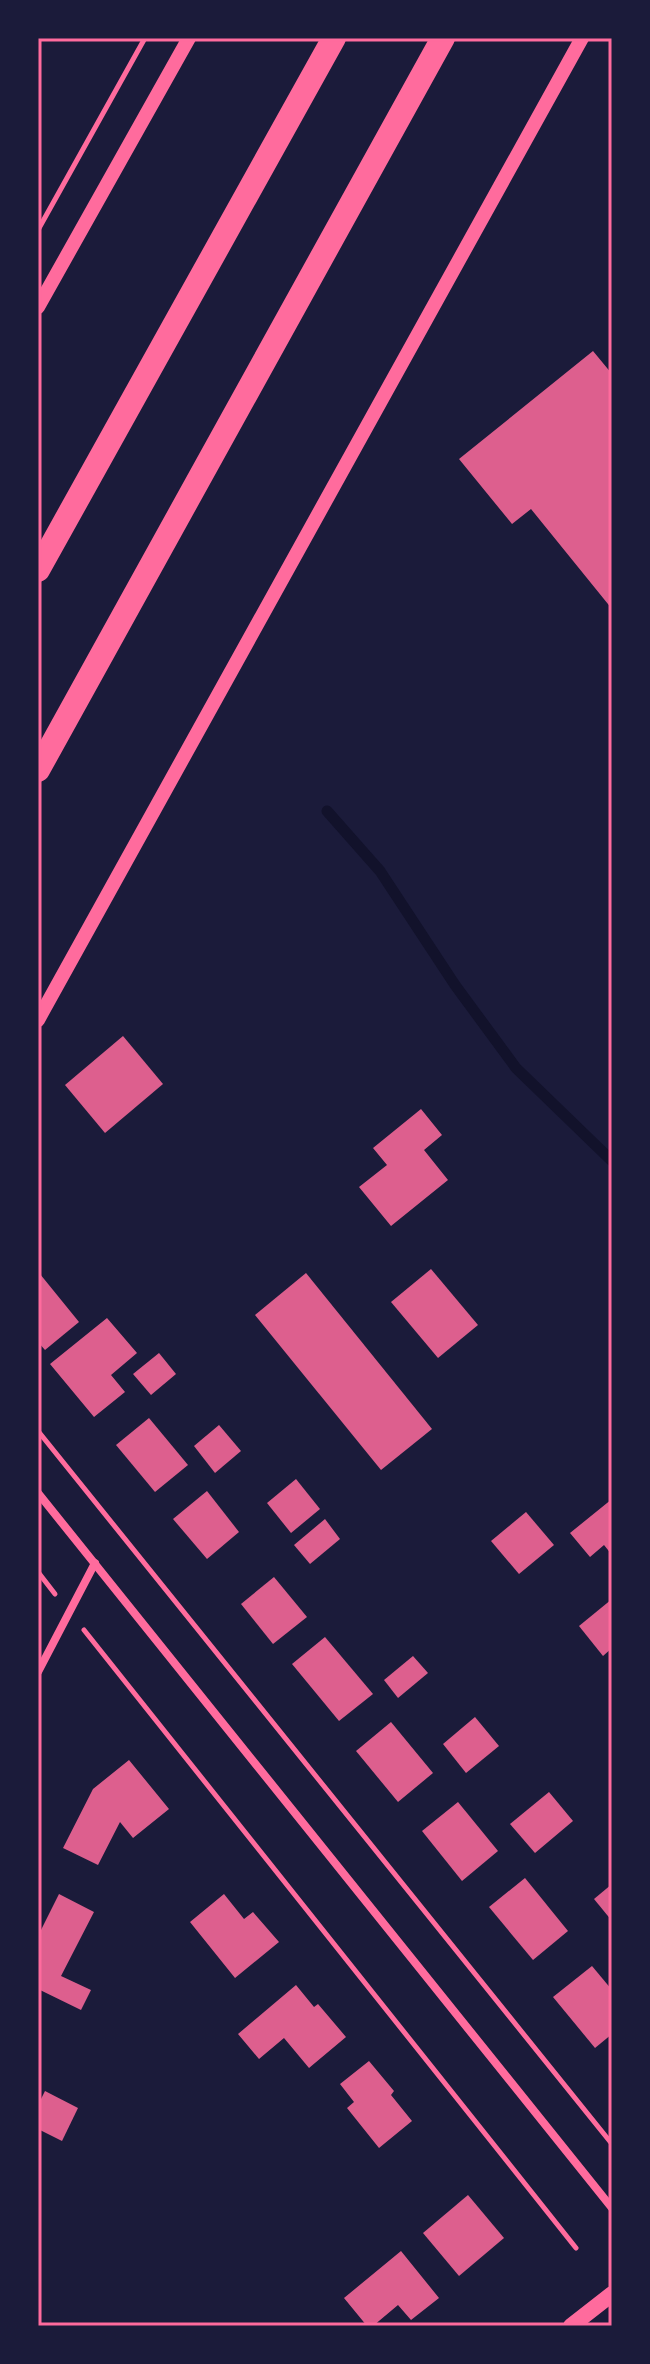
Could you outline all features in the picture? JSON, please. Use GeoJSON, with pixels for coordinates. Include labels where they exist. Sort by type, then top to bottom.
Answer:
{"type":"FeatureCollection","features":[{"type":"Feature","properties":{"kind":"highway"},"geometry":{"type":"LineString","coordinates":[[38,570],[334,38]]}},
{"type":"Feature","properties":{"kind":"highway"},"geometry":{"type":"LineString","coordinates":[[38,770],[443,38]]}},
{"type":"Feature","properties":{"kind":"main road"},"geometry":{"type":"LineString","coordinates":[[571,2326],[612,2294]]}},
{"type":"Feature","properties":{"kind":"street"},"geometry":{"type":"LineString","coordinates":[[38,307],[189,38]]}},
{"type":"Feature","properties":{"kind":"street"},"geometry":{"type":"LineString","coordinates":[[38,1020],[582,38]]}},
{"type":"Feature","properties":{"kind":"street"},"geometry":{"type":"LineString","coordinates":[[38,1493],[612,2208]]}},
{"type":"Feature","properties":{"kind":"street"},"geometry":{"type":"LineString","coordinates":[[38,1672],[95,1563]]}},
{"type":"Feature","properties":{"kind":"path"},"geometry":{"type":"LineString","coordinates":[[38,230],[145,38]]}},
{"type":"Feature","properties":{"kind":"path"},"geometry":{"type":"LineString","coordinates":[[38,1431],[612,2144]]}},
{"type":"Feature","properties":{"kind":"path"},"geometry":{"type":"LineString","coordinates":[[38,1572],[576,2248]]}},
{"type":"Feature","properties":{"kind":"building"},"geometry":{"type":"Polygon","coordinates":[[[593,351],[612,374],[612,609],[531,509],[512,524],[459,459],[593,351]]]}},
{"type":"Feature","properties":{"kind":"building"},"geometry":{"type":"Polygon","coordinates":[[[123,1036],[163,1084],[105,1133],[65,1085],[123,1036]]]}},
{"type":"Feature","properties":{"kind":"building"},"geometry":{"type":"Polygon","coordinates":[[[421,1109],[442,1135],[424,1150],[448,1180],[391,1226],[359,1187],[387,1165],[373,1148],[421,1109]]]}},
{"type":"Feature","properties":{"kind":"building"},"geometry":{"type":"Polygon","coordinates":[[[431,1269],[478,1325],[438,1358],[391,1302],[431,1269]]]}},
{"type":"Feature","properties":{"kind":"building"},"geometry":{"type":"Polygon","coordinates":[[[306,1273],[432,1429],[381,1470],[255,1315],[306,1273]]]}},
{"type":"Feature","properties":{"kind":"building"},"geometry":{"type":"Polygon","coordinates":[[[40,1274],[79,1322],[45,1350],[38,1342],[40,1274]]]}},
{"type":"Feature","properties":{"kind":"building"},"geometry":{"type":"Polygon","coordinates":[[[107,1318],[137,1353],[111,1375],[125,1392],[94,1417],[50,1364],[107,1318]]]}},
{"type":"Feature","properties":{"kind":"building"},"geometry":{"type":"Polygon","coordinates":[[[159,1353],[176,1374],[151,1395],[133,1374],[159,1353]]]}},
{"type":"Feature","properties":{"kind":"building"},"geometry":{"type":"Polygon","coordinates":[[[149,1418],[188,1465],[155,1492],[116,1445],[149,1418]]]}},
{"type":"Feature","properties":{"kind":"building"},"geometry":{"type":"Polygon","coordinates":[[[219,1425],[241,1451],[215,1473],[194,1446],[219,1425]]]}},
{"type":"Feature","properties":{"kind":"building"},"geometry":{"type":"Polygon","coordinates":[[[296,1479],[320,1509],[291,1533],[267,1503],[296,1479]]]}},
{"type":"Feature","properties":{"kind":"building"},"geometry":{"type":"Polygon","coordinates":[[[207,1491],[239,1532],[207,1559],[173,1519],[207,1491]]]}},
{"type":"Feature","properties":{"kind":"building"},"geometry":{"type":"Polygon","coordinates":[[[612,1499],[612,1555],[604,1545],[590,1557],[570,1533],[612,1499]]]}},
{"type":"Feature","properties":{"kind":"building"},"geometry":{"type":"Polygon","coordinates":[[[526,1512],[554,1545],[519,1574],[491,1541],[526,1512]]]}},
{"type":"Feature","properties":{"kind":"building"},"geometry":{"type":"Polygon","coordinates":[[[325,1519],[340,1539],[310,1564],[294,1545],[325,1519]]]}},
{"type":"Feature","properties":{"kind":"building"},"geometry":{"type":"Polygon","coordinates":[[[274,1577],[307,1617],[273,1644],[241,1604],[274,1577]]]}},
{"type":"Feature","properties":{"kind":"building"},"geometry":{"type":"Polygon","coordinates":[[[612,1599],[612,1648],[603,1656],[579,1626],[612,1599]]]}},
{"type":"Feature","properties":{"kind":"building"},"geometry":{"type":"Polygon","coordinates":[[[325,1637],[373,1694],[339,1721],[292,1664],[325,1637]]]}},
{"type":"Feature","properties":{"kind":"building"},"geometry":{"type":"Polygon","coordinates":[[[413,1656],[428,1673],[398,1698],[384,1680],[413,1656]]]}},
{"type":"Feature","properties":{"kind":"building"},"geometry":{"type":"Polygon","coordinates":[[[475,1717],[499,1746],[466,1773],[443,1744],[475,1717]]]}},
{"type":"Feature","properties":{"kind":"building"},"geometry":{"type":"Polygon","coordinates":[[[391,1722],[433,1773],[398,1802],[356,1751],[391,1722]]]}},
{"type":"Feature","properties":{"kind":"building"},"geometry":{"type":"Polygon","coordinates":[[[129,1760],[169,1809],[133,1838],[120,1822],[98,1865],[63,1848],[93,1789],[129,1760]]]}},
{"type":"Feature","properties":{"kind":"building"},"geometry":{"type":"Polygon","coordinates":[[[549,1792],[573,1821],[535,1853],[510,1824],[549,1792]]]}},
{"type":"Feature","properties":{"kind":"building"},"geometry":{"type":"Polygon","coordinates":[[[458,1802],[498,1851],[462,1881],[422,1831],[458,1802]]]}},
{"type":"Feature","properties":{"kind":"building"},"geometry":{"type":"Polygon","coordinates":[[[525,1878],[568,1931],[533,1960],[489,1907],[525,1878]]]}},
{"type":"Feature","properties":{"kind":"building"},"geometry":{"type":"Polygon","coordinates":[[[612,1884],[612,1921],[594,1899],[612,1884]]]}},
{"type":"Feature","properties":{"kind":"building"},"geometry":{"type":"Polygon","coordinates":[[[59,1894],[94,1912],[61,1976],[91,1990],[81,2010],[38,1989],[38,1936],[59,1894]]]}},
{"type":"Feature","properties":{"kind":"building"},"geometry":{"type":"Polygon","coordinates":[[[224,1894],[244,1919],[253,1912],[279,1942],[235,1978],[190,1922],[224,1894]]]}},
{"type":"Feature","properties":{"kind":"building"},"geometry":{"type":"Polygon","coordinates":[[[592,1966],[612,1990],[612,2034],[595,2048],[553,1997],[592,1966]]]}},
{"type":"Feature","properties":{"kind":"building"},"geometry":{"type":"Polygon","coordinates":[[[296,1985],[314,2007],[318,2004],[346,2037],[309,2068],[284,2038],[259,2059],[238,2034],[296,1985]]]}},
{"type":"Feature","properties":{"kind":"building"},"geometry":{"type":"Polygon","coordinates":[[[369,2061],[394,2091],[391,2095],[412,2121],[379,2148],[347,2108],[354,2102],[340,2084],[369,2061]]]}},
{"type":"Feature","properties":{"kind":"building"},"geometry":{"type":"Polygon","coordinates":[[[45,2091],[78,2108],[62,2141],[38,2129],[38,2105],[45,2091]]]}},
{"type":"Feature","properties":{"kind":"building"},"geometry":{"type":"Polygon","coordinates":[[[468,2195],[504,2238],[459,2276],[423,2233],[468,2195]]]}},
{"type":"Feature","properties":{"kind":"building"},"geometry":{"type":"Polygon","coordinates":[[[401,2251],[439,2298],[411,2320],[398,2305],[373,2326],[367,2326],[344,2298],[401,2251]]]}},
{"type":"Feature","properties":{"kind":"waterway"},"geometry":{"type":"LineString","coordinates":[[327,811],[380,871],[455,985],[516,1068],[612,1161]]}}]}
